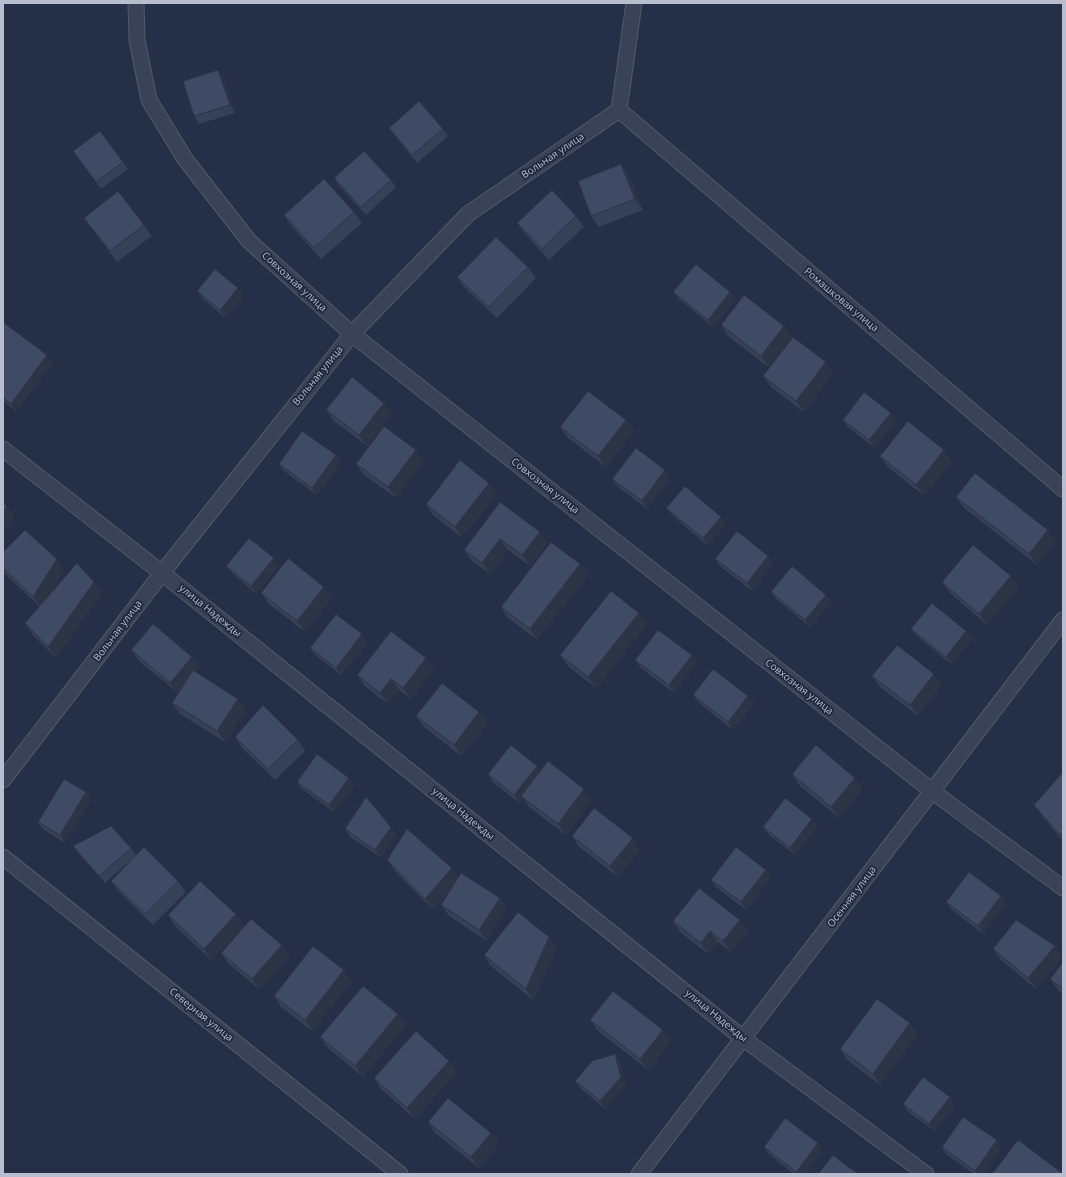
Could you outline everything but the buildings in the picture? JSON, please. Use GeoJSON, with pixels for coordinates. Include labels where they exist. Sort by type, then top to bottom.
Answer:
{"type":"FeatureCollection","features":[{"type":"Feature","properties":{"kind":"street","name":"Совхозная улица"},"geometry":{"type":"LineString","coordinates":[[136,3],[137,40],[149,100],[185,159],[249,241],[352,334],[932,791],[1063,888]]}},
{"type":"Feature","properties":{"kind":"street"},"geometry":{"type":"LineString","coordinates":[[619,110],[634,3]]}},
{"type":"Feature","properties":{"kind":"street","name":"Вольная улица"},"geometry":{"type":"LineString","coordinates":[[3,780],[162,573],[352,334],[468,214],[619,110]]}},
{"type":"Feature","properties":{"kind":"street","name":"Ромашковая улица"},"geometry":{"type":"LineString","coordinates":[[619,110],[1063,489]]}},
{"type":"Feature","properties":{"kind":"street","name":"улица Надежды"},"geometry":{"type":"LineString","coordinates":[[3,449],[162,573],[744,1039],[926,1174]]}},
{"type":"Feature","properties":{"kind":"street","name":"Осенняя улица"},"geometry":{"type":"LineString","coordinates":[[639,1174],[744,1039],[1063,620]]}},
{"type":"Feature","properties":{"kind":"street","name":"Северная улица"},"geometry":{"type":"LineString","coordinates":[[3,857],[400,1174]]}}]}
